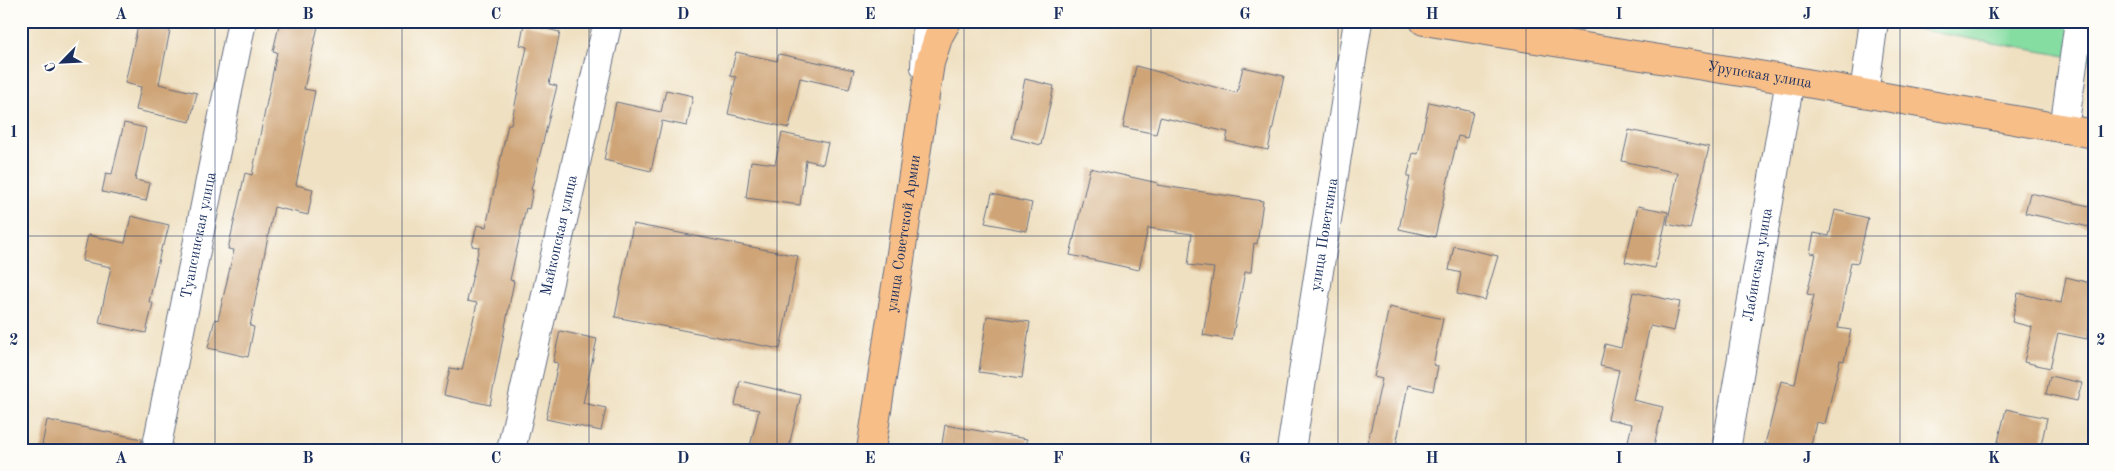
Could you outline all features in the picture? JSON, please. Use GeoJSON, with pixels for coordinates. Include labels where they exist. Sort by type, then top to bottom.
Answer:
{"type":"FeatureCollection","features":[{"type":"Feature","properties":{"kind":"main road","name":"улица Советской Армии"},"geometry":{"type":"LineString","coordinates":[[872,450],[923,100],[930,63],[939,35],[947,21]]}},
{"type":"Feature","properties":{"kind":"main road","name":"Урупская улица"},"geometry":{"type":"LineString","coordinates":[[1424,21],[1790,80],[2094,134]]}},
{"type":"Feature","properties":{"kind":"street","name":"Туапсинская улица"},"geometry":{"type":"LineString","coordinates":[[156,450],[242,21]]}},
{"type":"Feature","properties":{"kind":"street","name":"Майкопская улица"},"geometry":{"type":"LineString","coordinates":[[511,450],[608,21]]}},
{"type":"Feature","properties":{"kind":"street"},"geometry":{"type":"LineString","coordinates":[[923,100],[926,21]]}},
{"type":"Feature","properties":{"kind":"street","name":"улица Поветкина"},"geometry":{"type":"LineString","coordinates":[[1291,450],[1358,21]]}},
{"type":"Feature","properties":{"kind":"street"},"geometry":{"type":"LineString","coordinates":[[1864,93],[1874,21]]}},
{"type":"Feature","properties":{"kind":"street"},"geometry":{"type":"LineString","coordinates":[[2064,129],[2078,21]]}},
{"type":"Feature","properties":{"kind":"street","name":"Лабинская улица"},"geometry":{"type":"LineString","coordinates":[[1726,450],[1790,80]]}},
{"type":"Feature","properties":{"kind":"green space"},"geometry":{"type":"Polygon","coordinates":[[[1870,21],[2094,21],[2094,61],[1870,21]]]}},
{"type":"Feature","properties":{"kind":"building"},"geometry":{"type":"Polygon","coordinates":[[[139,21],[172,21],[159,84],[197,93],[190,122],[136,110],[141,87],[125,83],[139,21]]]}},
{"type":"Feature","properties":{"kind":"building"},"geometry":{"type":"Polygon","coordinates":[[[280,21],[297,21],[318,26],[304,89],[315,91],[296,185],[313,189],[308,215],[274,207],[250,326],[254,327],[248,357],[208,348],[215,319],[218,320],[234,250],[228,249],[245,173],[252,175],[277,52],[273,51],[280,21]]]}},
{"type":"Feature","properties":{"kind":"building"},"geometry":{"type":"Polygon","coordinates":[[[524,24],[560,32],[549,84],[557,86],[531,190],[533,190],[529,209],[526,208],[510,280],[514,281],[490,405],[444,395],[450,368],[462,370],[477,303],[467,301],[479,247],[472,246],[477,225],[486,227],[508,124],[511,124],[527,47],[520,45],[524,24]]]}},
{"type":"Feature","properties":{"kind":"building"},"geometry":{"type":"Polygon","coordinates":[[[736,52],[777,61],[779,54],[854,70],[849,89],[800,78],[789,128],[728,114],[736,77],[730,76],[736,52]]]}},
{"type":"Feature","properties":{"kind":"building"},"geometry":{"type":"Polygon","coordinates":[[[1136,66],[1237,93],[1243,67],[1284,76],[1268,150],[1226,141],[1228,132],[1160,117],[1156,134],[1123,127],[1136,66]]]}},
{"type":"Feature","properties":{"kind":"building"},"geometry":{"type":"Polygon","coordinates":[[[1025,79],[1054,86],[1041,145],[1012,138],[1025,79]]]}},
{"type":"Feature","properties":{"kind":"building"},"geometry":{"type":"Polygon","coordinates":[[[666,90],[693,96],[687,126],[662,121],[651,171],[604,160],[616,102],[661,112],[666,90]]]}},
{"type":"Feature","properties":{"kind":"building"},"geometry":{"type":"Polygon","coordinates":[[[1429,102],[1473,112],[1467,138],[1458,136],[1435,237],[1399,229],[1410,177],[1407,177],[1413,153],[1418,154],[1429,102]]]}},
{"type":"Feature","properties":{"kind":"building"},"geometry":{"type":"Polygon","coordinates":[[[124,123],[146,128],[135,180],[150,183],[146,201],[102,192],[106,173],[112,174],[124,123]]]}},
{"type":"Feature","properties":{"kind":"building"},"geometry":{"type":"Polygon","coordinates":[[[1629,130],[1709,147],[1690,229],[1667,224],[1678,173],[1622,161],[1629,130]]]}},
{"type":"Feature","properties":{"kind":"building"},"geometry":{"type":"Polygon","coordinates":[[[782,133],[828,143],[823,164],[806,160],[800,205],[746,198],[751,161],[775,164],[782,133]]]}},
{"type":"Feature","properties":{"kind":"building"},"geometry":{"type":"Polygon","coordinates":[[[1090,168],[1158,183],[1157,185],[1263,201],[1257,244],[1254,243],[1251,272],[1245,272],[1232,340],[1203,335],[1214,268],[1188,265],[1192,234],[1148,228],[1139,270],[1070,255],[1090,168]]]}},
{"type":"Feature","properties":{"kind":"building"},"geometry":{"type":"Polygon","coordinates":[[[2030,193],[2094,207],[2094,228],[2025,213],[2030,193]]]}},
{"type":"Feature","properties":{"kind":"building"},"geometry":{"type":"Polygon","coordinates":[[[992,194],[1032,203],[1026,231],[985,223],[992,194]]]}},
{"type":"Feature","properties":{"kind":"building"},"geometry":{"type":"Polygon","coordinates":[[[1638,206],[1668,212],[1655,268],[1625,262],[1638,206]]]}},
{"type":"Feature","properties":{"kind":"building"},"geometry":{"type":"Polygon","coordinates":[[[1835,210],[1868,218],[1858,263],[1851,262],[1838,328],[1851,330],[1844,361],[1840,360],[1825,424],[1816,422],[1810,450],[1790,450],[1765,444],[1781,381],[1795,384],[1814,295],[1807,294],[1816,254],[1810,253],[1814,233],[1829,236],[1835,210]]]}},
{"type":"Feature","properties":{"kind":"building"},"geometry":{"type":"Polygon","coordinates":[[[131,216],[169,225],[164,245],[162,245],[149,302],[153,303],[146,333],[99,323],[111,267],[82,261],[88,235],[125,243],[131,216]]]}},
{"type":"Feature","properties":{"kind":"building"},"geometry":{"type":"Polygon","coordinates":[[[633,224],[798,256],[780,349],[615,317],[633,224]]]}},
{"type":"Feature","properties":{"kind":"building"},"geometry":{"type":"Polygon","coordinates":[[[1454,246],[1498,256],[1485,300],[1457,294],[1461,273],[1449,270],[1454,246]]]}},
{"type":"Feature","properties":{"kind":"building"},"geometry":{"type":"Polygon","coordinates":[[[2066,277],[2094,284],[2094,307],[2087,339],[2058,333],[2050,368],[2024,362],[2032,327],[2012,322],[2018,293],[2061,303],[2066,277]]]}},
{"type":"Feature","properties":{"kind":"building"},"geometry":{"type":"Polygon","coordinates":[[[1633,292],[1680,302],[1674,331],[1650,326],[1633,400],[1663,407],[1653,450],[1626,450],[1632,424],[1608,419],[1619,370],[1600,366],[1605,344],[1621,348],[1633,292]]]}},
{"type":"Feature","properties":{"kind":"building"},"geometry":{"type":"Polygon","coordinates":[[[1389,307],[1443,319],[1433,365],[1438,366],[1433,391],[1408,385],[1395,450],[1366,450],[1382,379],[1374,377],[1389,307]]]}},
{"type":"Feature","properties":{"kind":"building"},"geometry":{"type":"Polygon","coordinates":[[[987,316],[1030,322],[1022,378],[979,372],[987,316]]]}},
{"type":"Feature","properties":{"kind":"building"},"geometry":{"type":"Polygon","coordinates":[[[560,331],[597,339],[583,403],[606,408],[601,431],[546,419],[558,363],[553,362],[560,331]]]}},
{"type":"Feature","properties":{"kind":"building"},"geometry":{"type":"Polygon","coordinates":[[[2050,376],[2082,383],[2077,401],[2046,394],[2050,376]]]}},
{"type":"Feature","properties":{"kind":"building"},"geometry":{"type":"Polygon","coordinates":[[[740,381],[801,395],[788,450],[749,450],[759,410],[735,405],[740,381]]]}},
{"type":"Feature","properties":{"kind":"building"},"geometry":{"type":"Polygon","coordinates":[[[2006,409],[2047,418],[2040,450],[1996,450],[2006,409]]]}},
{"type":"Feature","properties":{"kind":"building"},"geometry":{"type":"Polygon","coordinates":[[[47,420],[142,439],[141,450],[41,450],[47,420]]]}},
{"type":"Feature","properties":{"kind":"building"},"geometry":{"type":"Polygon","coordinates":[[[945,425],[1027,439],[1027,450],[941,450],[945,425]]]}}]}
